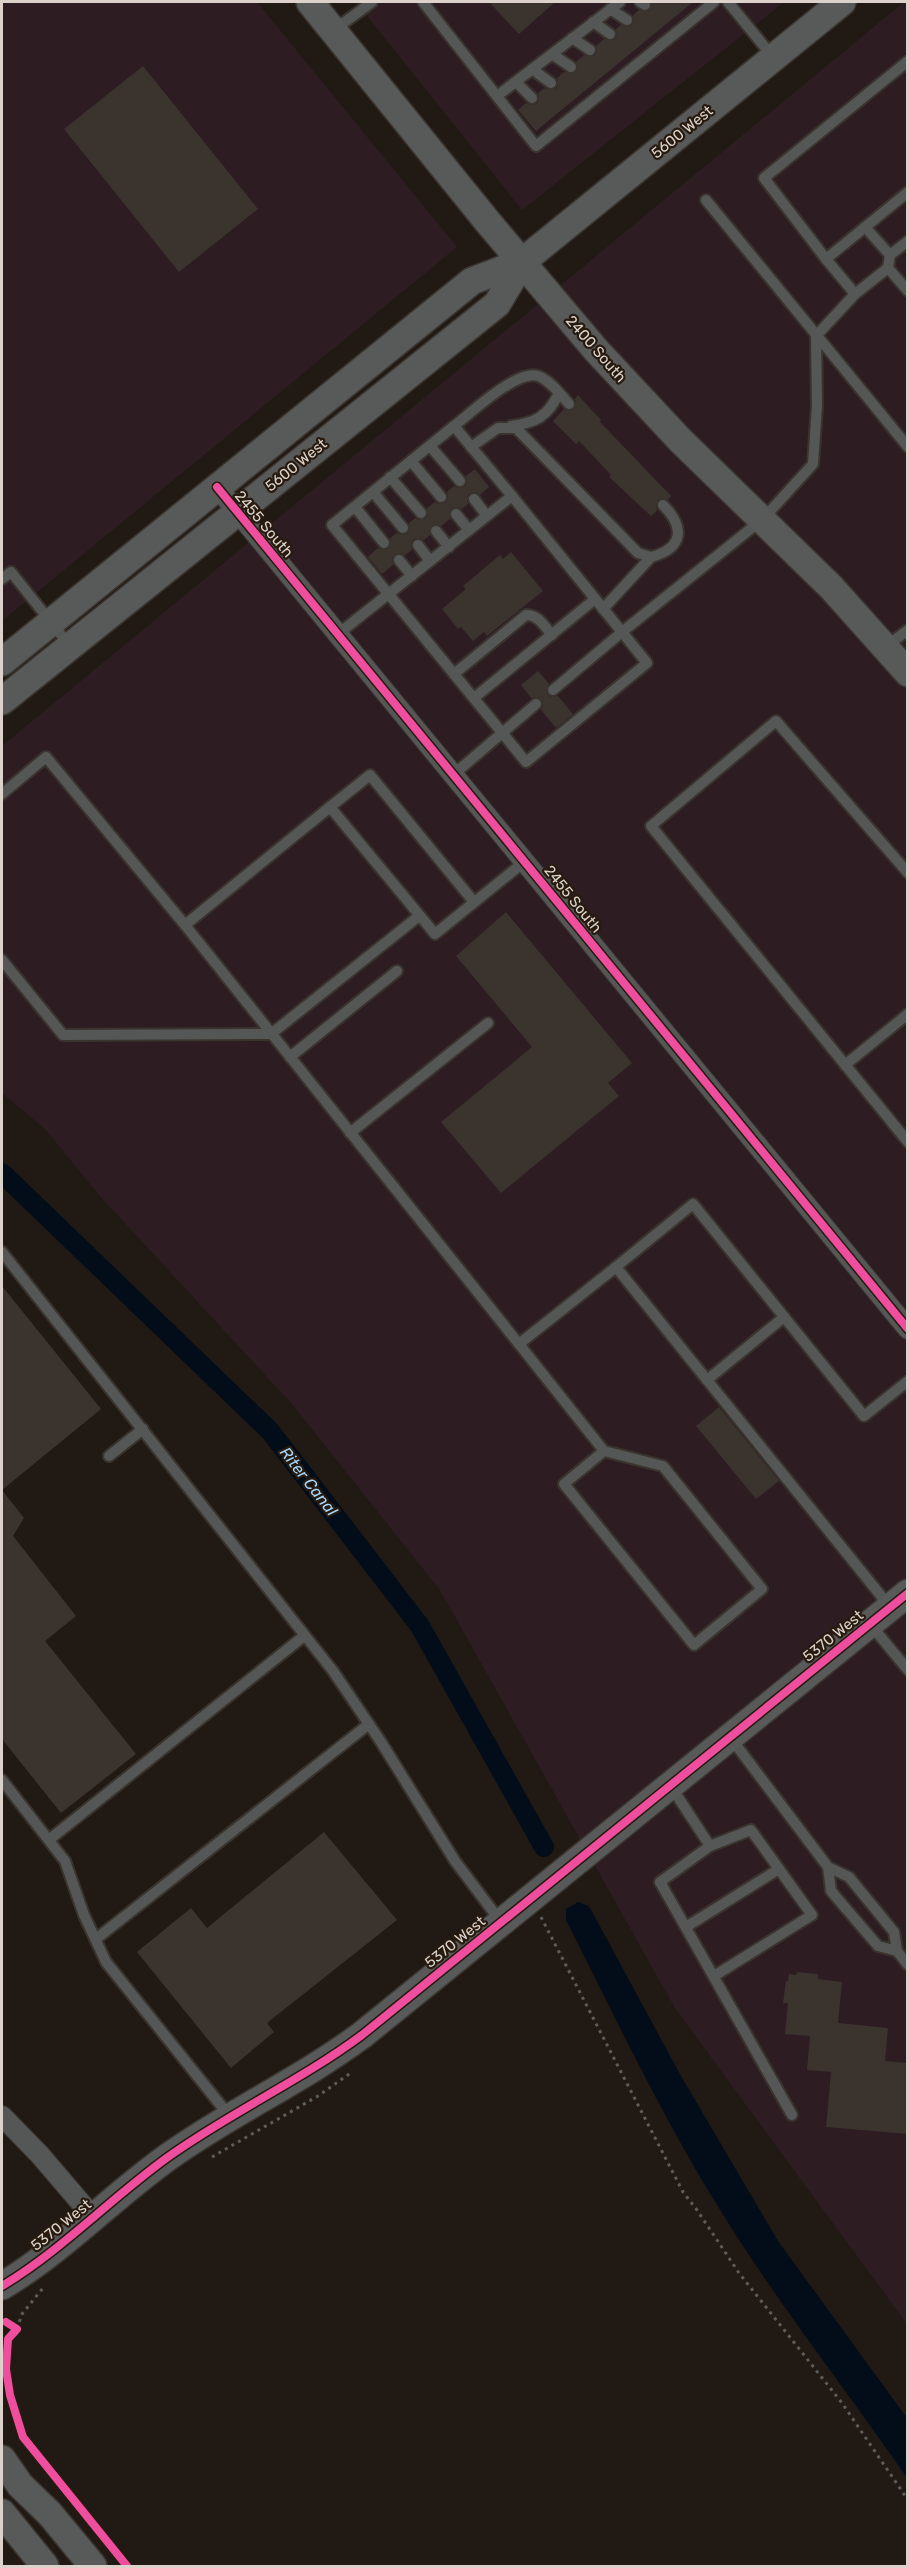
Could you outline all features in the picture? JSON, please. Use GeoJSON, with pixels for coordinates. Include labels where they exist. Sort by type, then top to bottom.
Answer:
{"type":"FeatureCollection","features":[{"type":"Feature","properties":{"kind":"street","name":"2400 South"},"geometry":{"type":"LineString","coordinates":[[310,2],[522,262],[623,380],[680,440],[831,587],[908,674]]}},
{"type":"Feature","properties":{"kind":"street","name":"5600 West"},"geometry":{"type":"LineString","coordinates":[[2,662],[472,281],[522,262],[842,2]]}},
{"type":"Feature","properties":{"kind":"street","name":"5600 West"},"geometry":{"type":"LineString","coordinates":[[5,692],[70,646],[497,304],[522,262]]}},
{"type":"Feature","properties":{"kind":"street","name":"2455 South"},"geometry":{"type":"LineString","coordinates":[[217,487],[908,1329]]}},
{"type":"Feature","properties":{"kind":"street","name":"5370 West"},"geometry":{"type":"LineString","coordinates":[[11,2324],[38,2277],[93,2217],[170,2156],[302,2077],[343,2049],[889,1608]]}},
{"type":"Feature","properties":{"kind":"street"},"geometry":{"type":"LineString","coordinates":[[2,2115],[93,2217]]}},
{"type":"Feature","properties":{"kind":"street","name":"5370 West"},"geometry":{"type":"LineString","coordinates":[[2,2286],[38,2277]]}},
{"type":"Feature","properties":{"kind":"street"},"geometry":{"type":"LineString","coordinates":[[2,2459],[20,2485],[50,2514],[93,2566]]}},
{"type":"Feature","properties":{"kind":"street"},"geometry":{"type":"LineString","coordinates":[[2,2514],[45,2566]]}},
{"type":"Feature","properties":{"kind":"lane"},"geometry":{"type":"LineString","coordinates":[[334,31],[372,2]]}},
{"type":"Feature","properties":{"kind":"lane"},"geometry":{"type":"LineString","coordinates":[[423,2],[536,146],[555,122],[583,107],[714,2]]}},
{"type":"Feature","properties":{"kind":"lane"},"geometry":{"type":"LineString","coordinates":[[728,2],[773,58]]}},
{"type":"Feature","properties":{"kind":"lane"},"geometry":{"type":"LineString","coordinates":[[497,96],[615,5],[627,20]]}},
{"type":"Feature","properties":{"kind":"lane"},"geometry":{"type":"LineString","coordinates":[[669,21],[681,28]]}},
{"type":"Feature","properties":{"kind":"lane"},"geometry":{"type":"LineString","coordinates":[[593,22],[610,34]]}},
{"type":"Feature","properties":{"kind":"lane"},"geometry":{"type":"LineString","coordinates":[[652,35],[664,42]]}},
{"type":"Feature","properties":{"kind":"lane"},"geometry":{"type":"LineString","coordinates":[[572,38],[590,50]]}},
{"type":"Feature","properties":{"kind":"lane"},"geometry":{"type":"LineString","coordinates":[[634,51],[644,58]]}},
{"type":"Feature","properties":{"kind":"lane"},"geometry":{"type":"LineString","coordinates":[[552,54],[570,67]]}},
{"type":"Feature","properties":{"kind":"lane"},"geometry":{"type":"LineString","coordinates":[[855,294],[764,178],[908,61]]}},
{"type":"Feature","properties":{"kind":"lane"},"geometry":{"type":"LineString","coordinates":[[614,67],[624,74]]}},
{"type":"Feature","properties":{"kind":"lane"},"geometry":{"type":"LineString","coordinates":[[532,69],[551,82]]}},
{"type":"Feature","properties":{"kind":"lane"},"geometry":{"type":"LineString","coordinates":[[516,81],[532,98]]}},
{"type":"Feature","properties":{"kind":"lane"},"geometry":{"type":"LineString","coordinates":[[595,83],[604,90]]}},
{"type":"Feature","properties":{"kind":"lane"},"geometry":{"type":"LineString","coordinates":[[574,100],[583,107]]}},
{"type":"Feature","properties":{"kind":"lane"},"geometry":{"type":"LineString","coordinates":[[826,259],[908,192]]}},
{"type":"Feature","properties":{"kind":"lane"},"geometry":{"type":"LineString","coordinates":[[706,200],[908,447]]}},
{"type":"Feature","properties":{"kind":"lane"},"geometry":{"type":"LineString","coordinates":[[865,226],[890,255]]}},
{"type":"Feature","properties":{"kind":"lane"},"geometry":{"type":"LineString","coordinates":[[554,690],[622,632],[763,519],[813,464],[817,406],[816,336],[855,294],[888,268],[890,255],[908,241]]}},
{"type":"Feature","properties":{"kind":"lane"},"geometry":{"type":"LineString","coordinates":[[888,268],[908,291]]}},
{"type":"Feature","properties":{"kind":"lane"},"geometry":{"type":"LineString","coordinates":[[454,426],[647,663],[526,762],[332,525],[390,477],[454,426],[512,381],[536,375],[548,382],[569,404]]}},
{"type":"Feature","properties":{"kind":"lane"},"geometry":{"type":"LineString","coordinates":[[471,447],[498,428],[539,420],[551,409],[559,393]]}},
{"type":"Feature","properties":{"kind":"lane"},"geometry":{"type":"LineString","coordinates":[[507,426],[516,428],[525,435],[638,553],[651,558]]}},
{"type":"Feature","properties":{"kind":"lane"},"geometry":{"type":"LineString","coordinates":[[430,446],[460,481]]}},
{"type":"Feature","properties":{"kind":"lane"},"geometry":{"type":"LineString","coordinates":[[411,461],[441,497]]}},
{"type":"Feature","properties":{"kind":"lane"},"geometry":{"type":"LineString","coordinates":[[390,477],[421,513]]}},
{"type":"Feature","properties":{"kind":"lane"},"geometry":{"type":"LineString","coordinates":[[373,492],[403,528]]}},
{"type":"Feature","properties":{"kind":"lane"},"geometry":{"type":"LineString","coordinates":[[338,634],[512,496]]}},
{"type":"Feature","properties":{"kind":"lane"},"geometry":{"type":"LineString","coordinates":[[474,499],[487,516]]}},
{"type":"Feature","properties":{"kind":"lane"},"geometry":{"type":"LineString","coordinates":[[603,609],[651,558],[668,551],[674,544],[678,533],[677,523],[663,505]]}},
{"type":"Feature","properties":{"kind":"lane"},"geometry":{"type":"LineString","coordinates":[[355,507],[384,543]]}},
{"type":"Feature","properties":{"kind":"lane"},"geometry":{"type":"LineString","coordinates":[[456,514],[469,530]]}},
{"type":"Feature","properties":{"kind":"lane"},"geometry":{"type":"LineString","coordinates":[[436,531],[448,547]]}},
{"type":"Feature","properties":{"kind":"lane"},"geometry":{"type":"LineString","coordinates":[[418,545],[430,561]]}},
{"type":"Feature","properties":{"kind":"lane"},"geometry":{"type":"LineString","coordinates":[[399,560],[412,576]]}},
{"type":"Feature","properties":{"kind":"lane"},"geometry":{"type":"LineString","coordinates":[[3,574],[11,572],[70,646]]}},
{"type":"Feature","properties":{"kind":"lane"},"geometry":{"type":"LineString","coordinates":[[474,698],[595,599]]}},
{"type":"Feature","properties":{"kind":"lane"},"geometry":{"type":"LineString","coordinates":[[454,674],[526,615],[534,615],[552,635]]}},
{"type":"Feature","properties":{"kind":"lane"},"geometry":{"type":"LineString","coordinates":[[885,647],[908,630]]}},
{"type":"Feature","properties":{"kind":"lane"},"geometry":{"type":"LineString","coordinates":[[453,775],[536,704]]}},
{"type":"Feature","properties":{"kind":"lane"},"geometry":{"type":"LineString","coordinates":[[908,873],[776,721],[651,826],[908,1142]]}},
{"type":"Feature","properties":{"kind":"lane"},"geometry":{"type":"LineString","coordinates":[[2,794],[46,757],[185,925],[604,1451],[663,1466],[762,1589],[694,1646],[564,1484],[604,1451]]}},
{"type":"Feature","properties":{"kind":"lane"},"geometry":{"type":"LineString","coordinates":[[185,925],[370,775],[474,902]]}},
{"type":"Feature","properties":{"kind":"lane"},"geometry":{"type":"LineString","coordinates":[[330,807],[435,934],[524,862]]}},
{"type":"Feature","properties":{"kind":"lane"},"geometry":{"type":"LineString","coordinates":[[2,960],[63,1035],[271,1034],[419,915]]}},
{"type":"Feature","properties":{"kind":"lane"},"geometry":{"type":"LineString","coordinates":[[290,1057],[397,971]]}},
{"type":"Feature","properties":{"kind":"lane"},"geometry":{"type":"LineString","coordinates":[[845,1065],[908,1014]]}},
{"type":"Feature","properties":{"kind":"lane"},"geometry":{"type":"LineString","coordinates":[[350,1133],[488,1023]]}},
{"type":"Feature","properties":{"kind":"lane"},"geometry":{"type":"LineString","coordinates":[[519,1344],[693,1204],[864,1416],[908,1381]]}},
{"type":"Feature","properties":{"kind":"lane"},"geometry":{"type":"LineString","coordinates":[[2,1252],[333,1671],[455,1861],[501,1922]]}},
{"type":"Feature","properties":{"kind":"lane"},"geometry":{"type":"LineString","coordinates":[[616,1267],[889,1608],[908,1670]]}},
{"type":"Feature","properties":{"kind":"lane"},"geometry":{"type":"LineString","coordinates":[[707,1380],[784,1317]]}},
{"type":"Feature","properties":{"kind":"lane"},"geometry":{"type":"LineString","coordinates":[[109,1456],[143,1429]]}},
{"type":"Feature","properties":{"kind":"lane"},"geometry":{"type":"LineString","coordinates":[[50,1839],[304,1636]]}},
{"type":"Feature","properties":{"kind":"lane"},"geometry":{"type":"LineString","coordinates":[[96,1939],[369,1724]]}},
{"type":"Feature","properties":{"kind":"lane"},"geometry":{"type":"LineString","coordinates":[[730,1736],[828,1867],[849,1877],[894,1932],[897,1952],[908,1965]]}},
{"type":"Feature","properties":{"kind":"lane"},"geometry":{"type":"LineString","coordinates":[[2,1780],[65,1861],[106,1962],[231,2118]]}},
{"type":"Feature","properties":{"kind":"lane"},"geometry":{"type":"LineString","coordinates":[[670,1785],[710,1846]]}},
{"type":"Feature","properties":{"kind":"lane"},"geometry":{"type":"LineString","coordinates":[[714,1976],[812,1915],[751,1830],[710,1846],[660,1882],[792,2115]]}},
{"type":"Feature","properties":{"kind":"lane"},"geometry":{"type":"LineString","coordinates":[[828,1867],[831,1891],[878,1946],[897,1952]]}},
{"type":"Feature","properties":{"kind":"lane"},"geometry":{"type":"LineString","coordinates":[[686,1927],[779,1869]]}},
{"type":"Feature","properties":{"kind":"path"},"geometry":{"type":"LineString","coordinates":[[531,1898],[682,2192],[697,2210],[744,2281],[848,2412],[908,2500]]}},
{"type":"Feature","properties":{"kind":"path"},"geometry":{"type":"LineString","coordinates":[[202,2163],[318,2096],[358,2067]]}},
{"type":"Feature","properties":{"kind":"path"},"geometry":{"type":"LineString","coordinates":[[11,2324],[22,2314],[38,2277]]}},
{"type":"Feature","properties":{"kind":"shaded area"},"geometry":{"type":"Polygon","coordinates":[[[2,2],[257,2],[457,247],[2,621],[2,2]]]}},
{"type":"Feature","properties":{"kind":"shaded area"},"geometry":{"type":"Polygon","coordinates":[[[356,2],[784,2],[522,210],[356,2]]]}},
{"type":"Feature","properties":{"kind":"shaded area"},"geometry":{"type":"Polygon","coordinates":[[[904,2],[907,2],[907,2324],[675,2008],[440,1590],[291,1403],[99,1195],[45,1129],[2,1093],[2,746],[904,2]]]}},
{"type":"Feature","properties":{"kind":"water"},"geometry":{"type":"Polygon","coordinates":[[[578,1902],[589,1906],[681,2076],[778,2241],[907,2418],[907,2478],[766,2281],[700,2177],[641,2068],[566,1920],[566,1909],[578,1902]]]}},
{"type":"Feature","properties":{"kind":"building"},"geometry":{"type":"Polygon","coordinates":[[[489,2],[555,2],[519,34],[489,2]]]}},
{"type":"Feature","properties":{"kind":"building"},"geometry":{"type":"Polygon","coordinates":[[[652,2],[693,2],[536,131],[518,110],[526,103],[537,104],[538,93],[545,88],[551,90],[557,88],[557,78],[564,72],[575,73],[578,68],[576,62],[584,55],[594,56],[597,51],[596,46],[604,39],[614,40],[617,35],[616,29],[621,25],[631,26],[634,21],[633,15],[639,10],[649,11],[652,2]]]}},
{"type":"Feature","properties":{"kind":"building"},"geometry":{"type":"Polygon","coordinates":[[[143,66],[258,209],[179,272],[64,129],[143,66]]]}},
{"type":"Feature","properties":{"kind":"building"},"geometry":{"type":"Polygon","coordinates":[[[578,395],[601,420],[600,422],[671,496],[668,500],[662,498],[658,500],[657,510],[651,516],[609,477],[611,475],[579,441],[576,444],[553,421],[564,409],[570,411],[574,409],[578,395]]]}},
{"type":"Feature","properties":{"kind":"building"},"geometry":{"type":"Polygon","coordinates":[[[475,469],[489,487],[480,495],[474,492],[469,493],[468,504],[462,509],[452,508],[449,512],[450,519],[441,526],[435,524],[431,526],[430,535],[424,540],[413,539],[412,550],[405,555],[395,554],[392,558],[393,565],[382,574],[368,557],[378,548],[385,550],[389,548],[390,538],[397,533],[407,534],[410,530],[409,523],[415,518],[425,519],[428,515],[427,508],[435,502],[445,503],[448,499],[447,492],[454,486],[464,487],[467,483],[466,476],[475,469]]]}},
{"type":"Feature","properties":{"kind":"building"},"geometry":{"type":"Polygon","coordinates":[[[511,552],[543,591],[487,636],[484,632],[473,641],[461,627],[458,629],[442,609],[466,589],[463,586],[500,555],[503,559],[511,552]]]}},
{"type":"Feature","properties":{"kind":"building"},"geometry":{"type":"Polygon","coordinates":[[[538,671],[549,684],[546,688],[547,694],[551,697],[558,696],[573,714],[556,728],[541,710],[542,700],[538,697],[531,698],[521,685],[538,671]]]}},
{"type":"Feature","properties":{"kind":"building"},"geometry":{"type":"Polygon","coordinates":[[[506,912],[632,1063],[608,1083],[619,1096],[501,1193],[441,1122],[532,1047],[456,956],[506,912]]]}},
{"type":"Feature","properties":{"kind":"building"},"geometry":{"type":"Polygon","coordinates":[[[2,1286],[101,1409],[2,1490],[2,1286]]]}},
{"type":"Feature","properties":{"kind":"building"},"geometry":{"type":"Polygon","coordinates":[[[719,1407],[779,1481],[756,1499],[696,1426],[719,1407]]]}},
{"type":"Feature","properties":{"kind":"building"},"geometry":{"type":"Polygon","coordinates":[[[2,1490],[24,1518],[13,1536],[76,1616],[45,1641],[136,1754],[61,1813],[2,1739],[2,1490]]]}},
{"type":"Feature","properties":{"kind":"building"},"geometry":{"type":"Polygon","coordinates":[[[324,1832],[397,1920],[267,2023],[274,2032],[231,2068],[137,1952],[191,1908],[207,1928],[324,1832]]]}},
{"type":"Feature","properties":{"kind":"building"},"geometry":{"type":"Polygon","coordinates":[[[797,1972],[818,1974],[818,1979],[842,1982],[838,2023],[888,2028],[885,2061],[908,2063],[908,2134],[826,2127],[831,2072],[807,2070],[810,2036],[785,2034],[788,2003],[783,2003],[786,1981],[788,1981],[789,1974],[796,1975],[797,1972]]]}},
{"type":"Feature","properties":{"kind":"waterway","name":"Riter Canal"},"geometry":{"type":"LineString","coordinates":[[2,1173],[270,1431],[420,1626],[544,1847]]}},
{"type":"Feature","properties":{"kind":"cycle path"},"geometry":{"type":"LineString","coordinates":[[217,487],[908,1329]]}},
{"type":"Feature","properties":{"kind":"cycle path"},"geometry":{"type":"LineString","coordinates":[[2,2286],[66,2240],[168,2157],[362,2035],[908,1593]]}},
{"type":"Feature","properties":{"kind":"cycle path"},"geometry":{"type":"LineString","coordinates":[[6,2322],[17,2329],[8,2339],[6,2369],[10,2395],[23,2437],[127,2566]]}}]}
